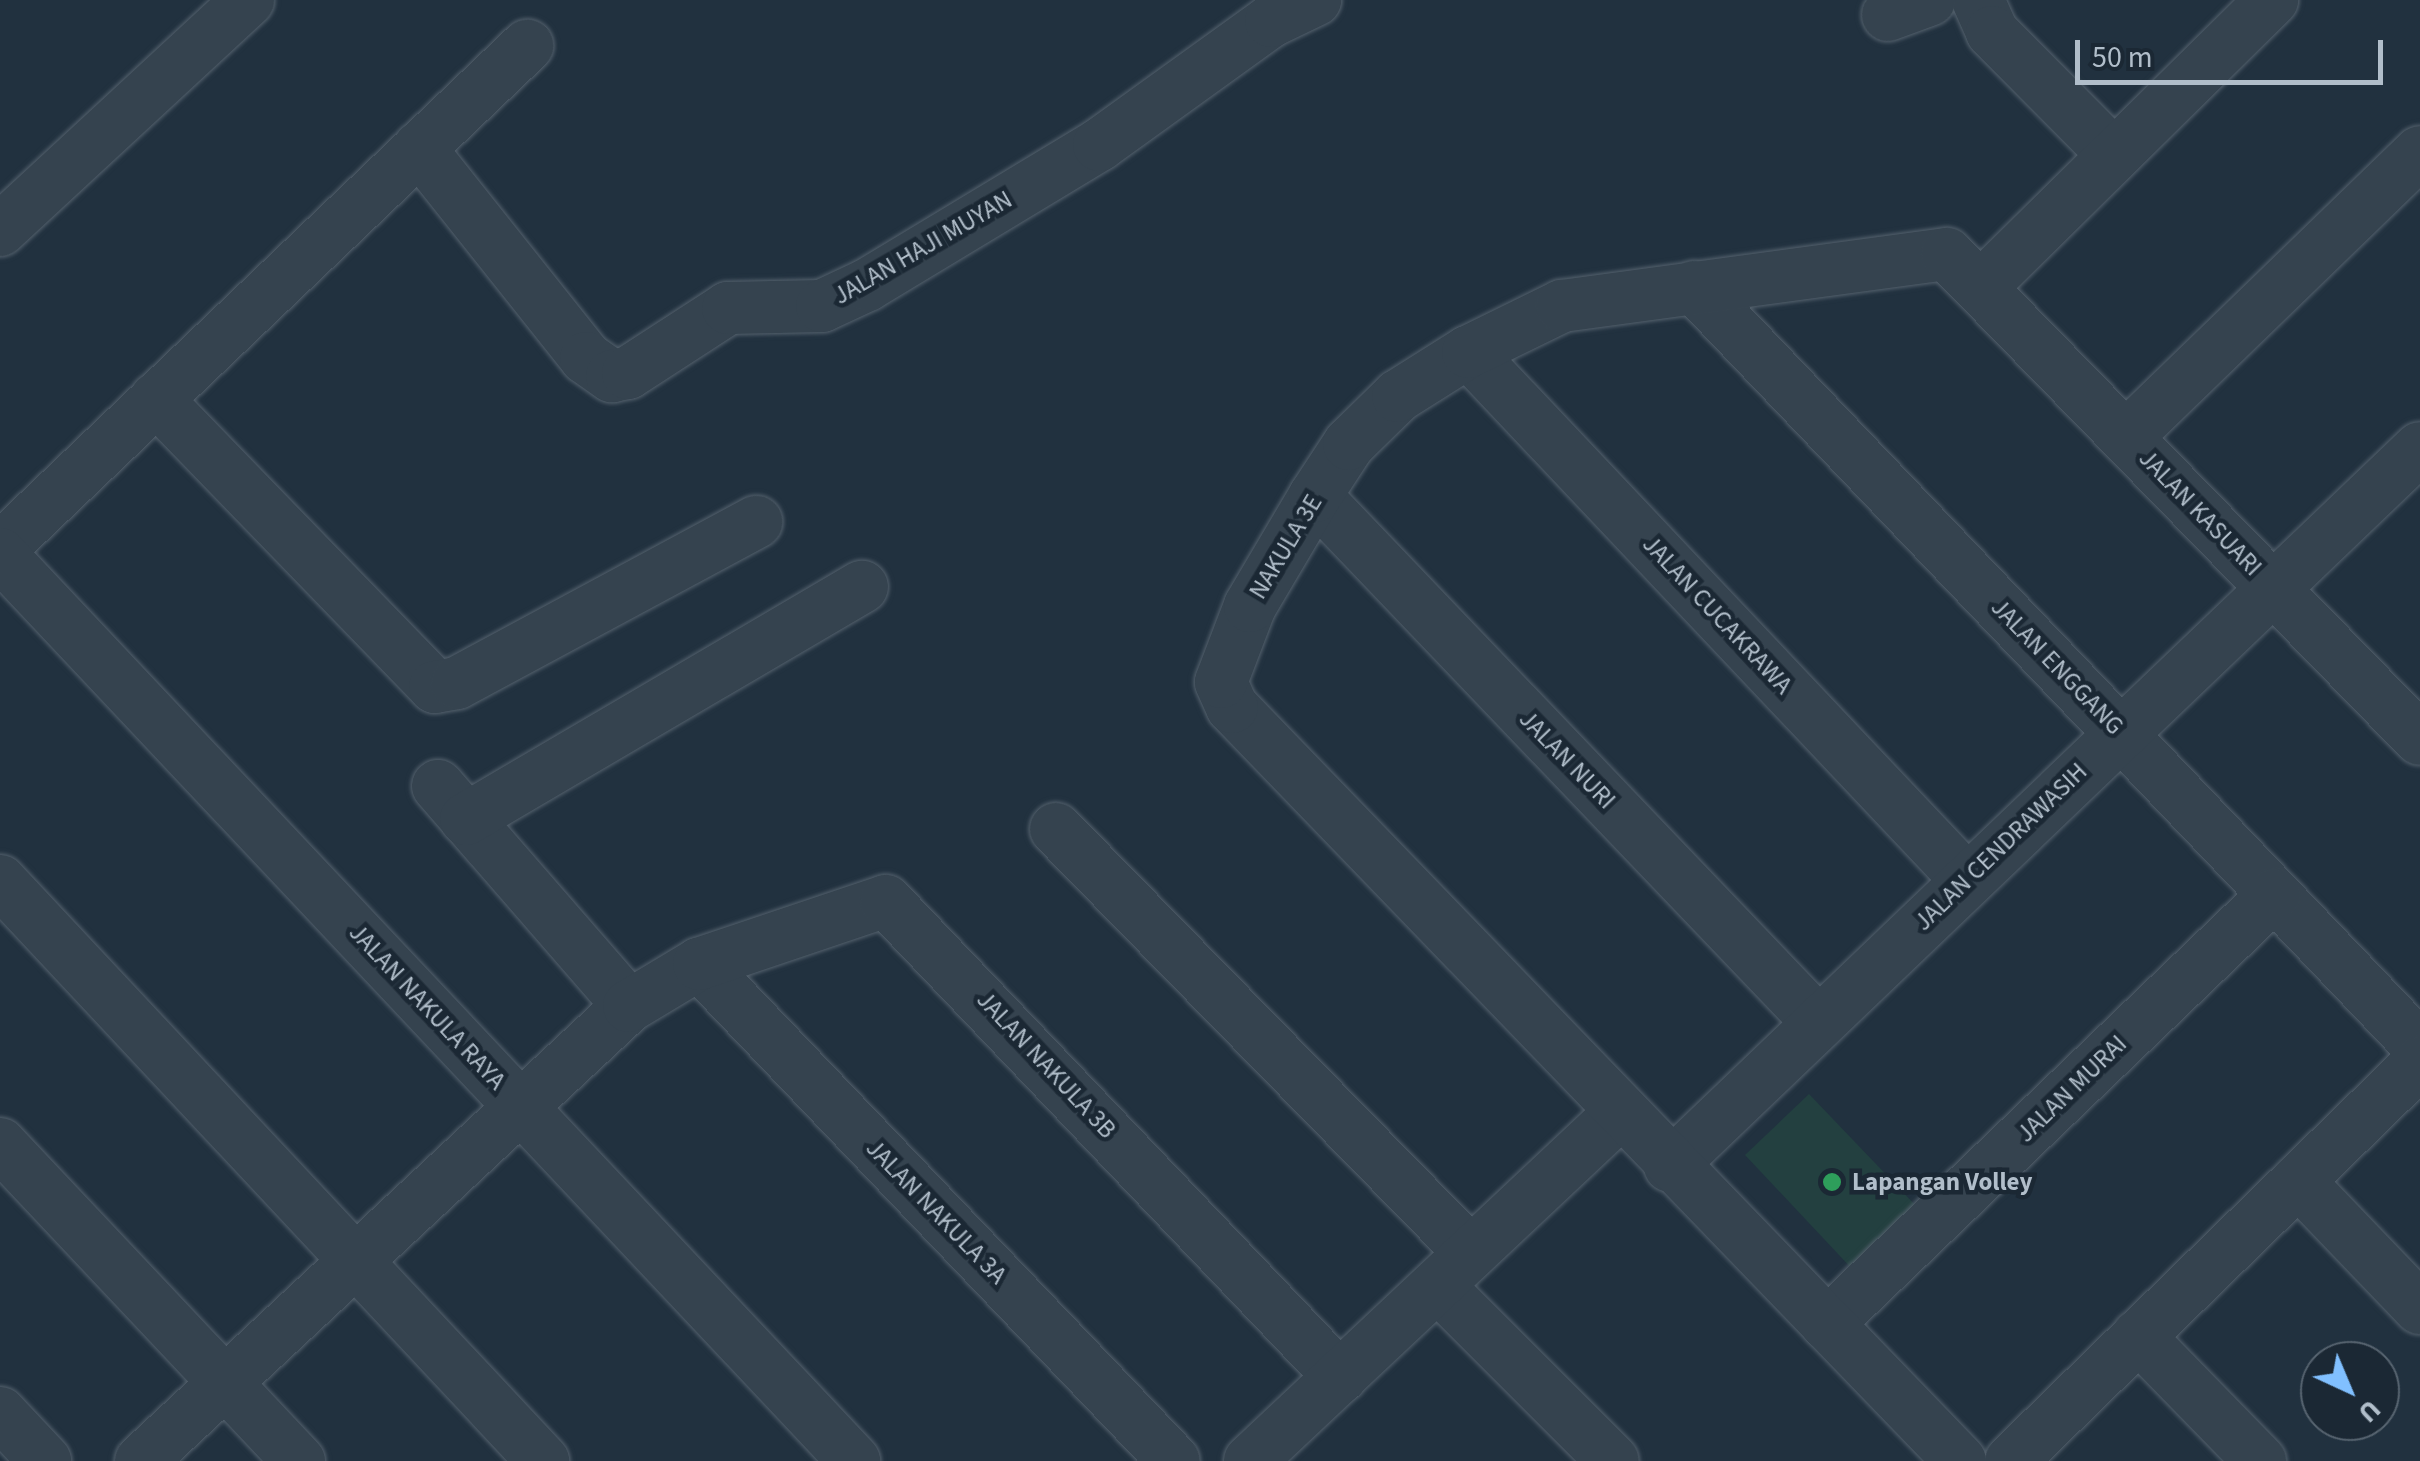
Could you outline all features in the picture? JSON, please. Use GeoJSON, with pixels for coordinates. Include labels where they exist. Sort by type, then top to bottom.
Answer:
{"type":"FeatureCollection","features":[{"type":"Feature","properties":{"kind":"street"},"geometry":{"type":"LineString","coordinates":[[0,230],[248,0]]}},
{"type":"Feature","properties":{"kind":"street","name":"JALAN HAJI MUYAN"},"geometry":{"type":"LineString","coordinates":[[419,148],[586,358],[612,376],[628,373],[728,308],[822,306],[867,285],[1099,145],[1271,21],[1315,0]]}},
{"type":"Feature","properties":{"kind":"street"},"geometry":{"type":"LineString","coordinates":[[1978,0],[1992,32],[2114,155]]}},
{"type":"Feature","properties":{"kind":"street"},"geometry":{"type":"LineString","coordinates":[[1980,287],[2272,0]]}},
{"type":"Feature","properties":{"kind":"street"},"geometry":{"type":"LineString","coordinates":[[0,552],[527,46]]}},
{"type":"Feature","properties":{"kind":"street"},"geometry":{"type":"LineString","coordinates":[[2126,437],[2420,152]]}},
{"type":"Feature","properties":{"kind":"street","name":"NAKULA 3E"},"geometry":{"type":"LineString","coordinates":[[1960,1461],[1619,1114],[1232,706],[1221,682],[1250,606],[1350,444],[1398,396],[1468,352],[1562,306],[1948,254],[1980,287]]}},
{"type":"Feature","properties":{"kind":"street","name":"JALAN ENGGANG"},"geometry":{"type":"LineString","coordinates":[[1694,287],[2420,1047]]}},
{"type":"Feature","properties":{"kind":"street","name":"JALAN KASUARI"},"geometry":{"type":"LineString","coordinates":[[1980,287],[2420,740]]}},
{"type":"Feature","properties":{"kind":"street","name":"JALAN CUCAKRAWA"},"geometry":{"type":"LineString","coordinates":[[1468,352],[1966,879]]}},
{"type":"Feature","properties":{"kind":"street"},"geometry":{"type":"LineString","coordinates":[[156,399],[434,687],[457,683],[756,522]]}},
{"type":"Feature","properties":{"kind":"street","name":"JALAN CENDRAWASIH"},"geometry":{"type":"LineString","coordinates":[[1670,1166],[2420,448]]}},
{"type":"Feature","properties":{"kind":"street","name":"JALAN NURI"},"geometry":{"type":"LineString","coordinates":[[1315,496],[1819,1023]]}},
{"type":"Feature","properties":{"kind":"street","name":"JALAN NAKULA RAYA"},"geometry":{"type":"LineString","coordinates":[[0,552],[854,1461]]}},
{"type":"Feature","properties":{"kind":"street"},"geometry":{"type":"LineString","coordinates":[[629,1006],[452,803],[862,587]]}},
{"type":"Feature","properties":{"kind":"street"},"geometry":{"type":"LineString","coordinates":[[1056,828],[1454,1270],[1600,1457]]}},
{"type":"Feature","properties":{"kind":"street"},"geometry":{"type":"LineString","coordinates":[[0,881],[543,1461]]}},
{"type":"Feature","properties":{"kind":"street","name":"JALAN MURAI"},"geometry":{"type":"LineString","coordinates":[[1827,1324],[2274,894]]}},
{"type":"Feature","properties":{"kind":"street","name":"JALAN NAKULA 3B"},"geometry":{"type":"LineString","coordinates":[[141,1461],[629,1006],[699,964],[874,902],[897,906],[1340,1377]]}},
{"type":"Feature","properties":{"kind":"street","name":"JALAN NAKULA 3A"},"geometry":{"type":"LineString","coordinates":[[699,964],[1174,1461]]}},
{"type":"Feature","properties":{"kind":"street"},"geometry":{"type":"LineString","coordinates":[[2011,1461],[2420,1062]]}},
{"type":"Feature","properties":{"kind":"street"},"geometry":{"type":"LineString","coordinates":[[1250,1461],[1619,1114]]}},
{"type":"Feature","properties":{"kind":"street"},"geometry":{"type":"LineString","coordinates":[[0,1144],[299,1461]]}},
{"type":"Feature","properties":{"kind":"street"},"geometry":{"type":"LineString","coordinates":[[2298,1180],[2420,1308]]}},
{"type":"Feature","properties":{"kind":"street"},"geometry":{"type":"LineString","coordinates":[[2138,1336],[2260,1461]]}},
{"type":"Feature","properties":{"kind":"street"},"geometry":{"type":"LineString","coordinates":[[0,1413],[45,1461]]}},
{"type":"Feature","properties":{"kind":"green space","name":"Lapangan Volley"},"geometry":{"type":"Polygon","coordinates":[[[1809,1094],[1919,1209],[1854,1271],[1745,1155],[1809,1094]]]}},
{"type":"Feature","properties":{"kind":"place","name":"Lapangan Volley"},"geometry":{"type":"Point","coordinates":[1832,1182]}}]}
